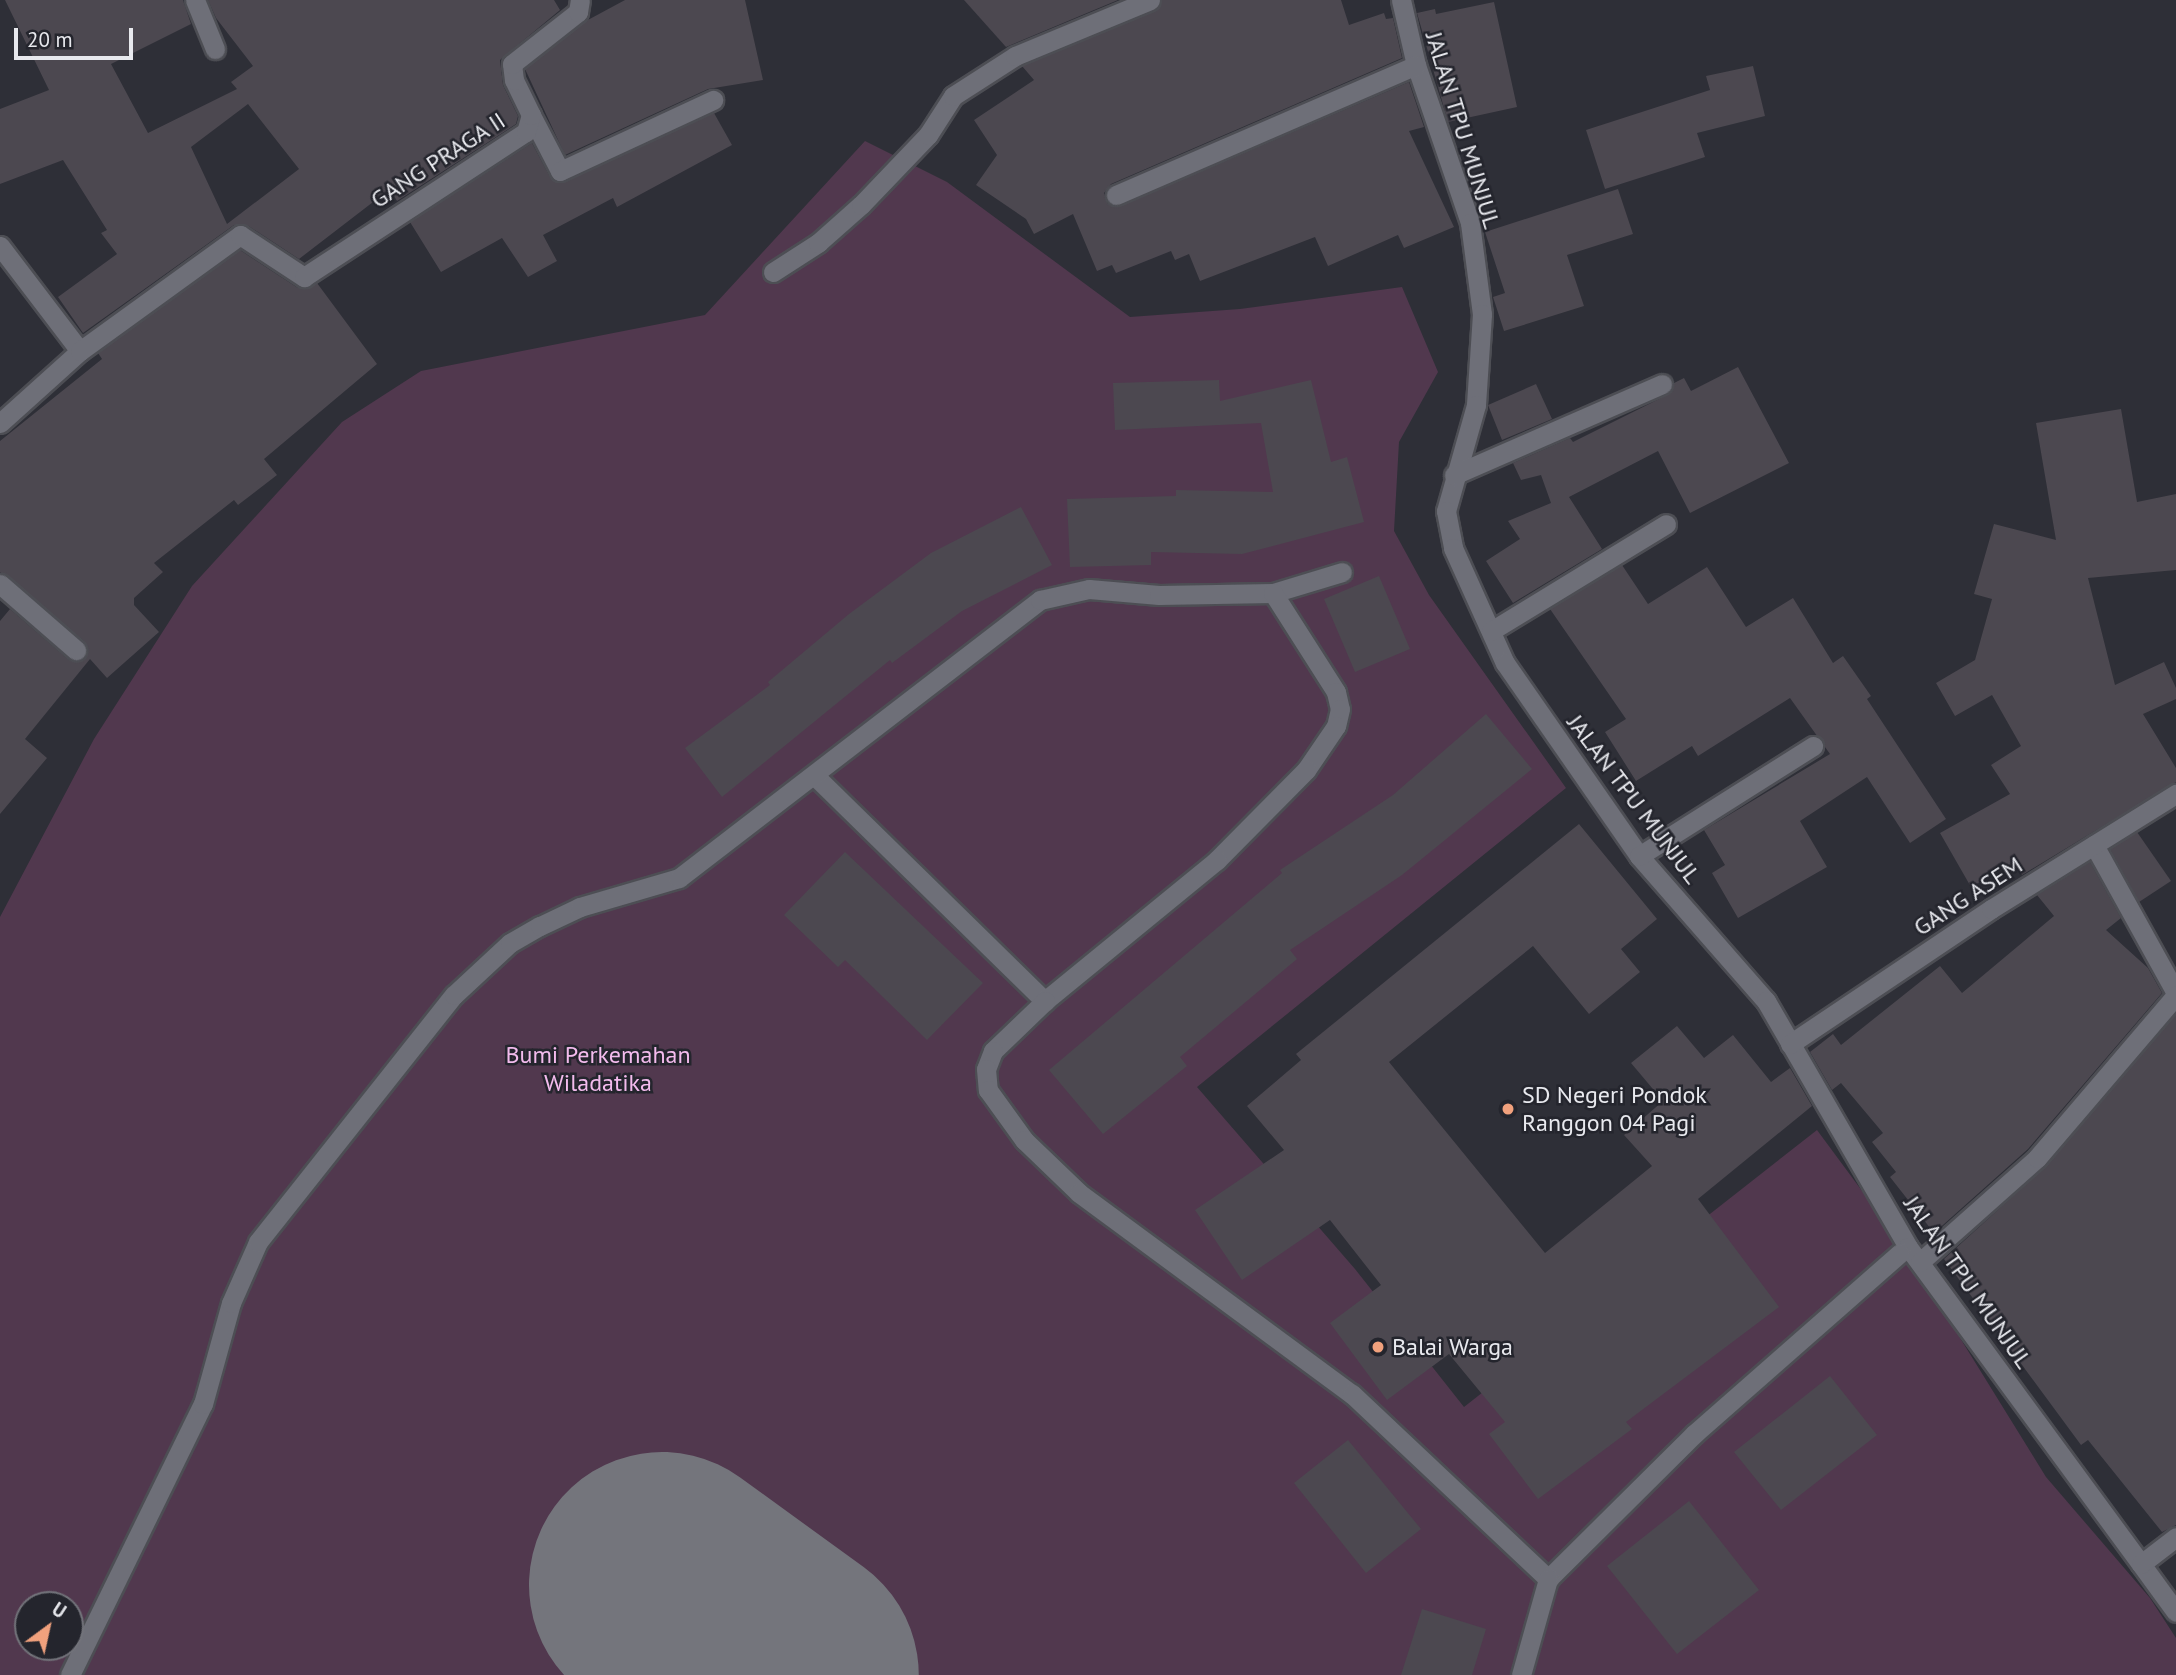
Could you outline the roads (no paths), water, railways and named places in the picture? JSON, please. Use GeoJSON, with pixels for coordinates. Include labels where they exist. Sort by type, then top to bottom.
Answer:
{"type":"FeatureCollection","features":[{"type":"Feature","properties":{"kind":"street"},"geometry":{"type":"LineString","coordinates":[[195,0],[215,49]]}},
{"type":"Feature","properties":{"kind":"street","name":"GANG PRAGA II"},"geometry":{"type":"LineString","coordinates":[[80,351],[242,234],[304,278],[526,132],[531,115],[514,80],[512,64],[578,12],[580,0]]}},
{"type":"Feature","properties":{"kind":"street"},"geometry":{"type":"LineString","coordinates":[[773,272],[818,243],[861,205],[928,135],[953,96],[1015,56],[1150,0]]}},
{"type":"Feature","properties":{"kind":"street","name":"JALAN TPU MUNJUL"},"geometry":{"type":"LineString","coordinates":[[1401,0],[1416,65],[1469,223],[1482,314],[1476,405],[1454,475],[1446,511],[1453,548],[1490,631],[1506,663],[1639,856],[1766,1001],[1920,1262],[2176,1612]]}},
{"type":"Feature","properties":{"kind":"street"},"geometry":{"type":"LineString","coordinates":[[1116,195],[1416,65]]}},
{"type":"Feature","properties":{"kind":"street"},"geometry":{"type":"LineString","coordinates":[[531,115],[561,172],[713,100]]}},
{"type":"Feature","properties":{"kind":"street"},"geometry":{"type":"LineString","coordinates":[[0,246],[80,351],[0,423]]}},
{"type":"Feature","properties":{"kind":"street"},"geometry":{"type":"LineString","coordinates":[[1454,475],[1662,384]]}},
{"type":"Feature","properties":{"kind":"street"},"geometry":{"type":"LineString","coordinates":[[1490,631],[1666,524]]}},
{"type":"Feature","properties":{"kind":"street"},"geometry":{"type":"LineString","coordinates":[[70,1675],[203,1404],[244,1267],[293,1192],[404,1053],[454,995],[510,943],[580,907],[679,878],[815,776],[1040,600],[1089,589],[1159,595],[1273,593],[1342,572]]}},
{"type":"Feature","properties":{"kind":"street"},"geometry":{"type":"LineString","coordinates":[[0,584],[76,650]]}},
{"type":"Feature","properties":{"kind":"street"},"geometry":{"type":"LineString","coordinates":[[1273,593],[1336,692],[1340,709],[1336,726],[1306,769],[1217,860],[1045,1001],[993,1051],[986,1069],[989,1090],[1024,1140],[1079,1193],[1352,1394],[1548,1579]]}},
{"type":"Feature","properties":{"kind":"street"},"geometry":{"type":"LineString","coordinates":[[1639,856],[1814,746]]}},
{"type":"Feature","properties":{"kind":"street"},"geometry":{"type":"LineString","coordinates":[[815,776],[1045,1001]]}},
{"type":"Feature","properties":{"kind":"street","name":"GANG ASEM"},"geometry":{"type":"LineString","coordinates":[[1790,1044],[2176,794]]}},
{"type":"Feature","properties":{"kind":"street"},"geometry":{"type":"LineString","coordinates":[[1920,1262],[2037,1158],[2176,994],[2094,845]]}},
{"type":"Feature","properties":{"kind":"street"},"geometry":{"type":"LineString","coordinates":[[1521,1675],[1548,1579],[1694,1434],[1900,1253]]}},
{"type":"Feature","properties":{"kind":"street"},"geometry":{"type":"LineString","coordinates":[[2141,1564],[2176,1538]]}},
{"type":"Feature","properties":{"kind":"place","name":"SD Negeri Pondok Ranggon 04 Pagi"},"geometry":{"type":"Point","coordinates":[1508,1109]}},
{"type":"Feature","properties":{"kind":"place","name":"Balai Warga"},"geometry":{"type":"Point","coordinates":[1378,1347]}},
{"type":"Feature","properties":{"kind":"park label","name":"Bumi Perkemahan Wiladatika"},"geometry":{"type":"Point","coordinates":[598,1069]}}]}
